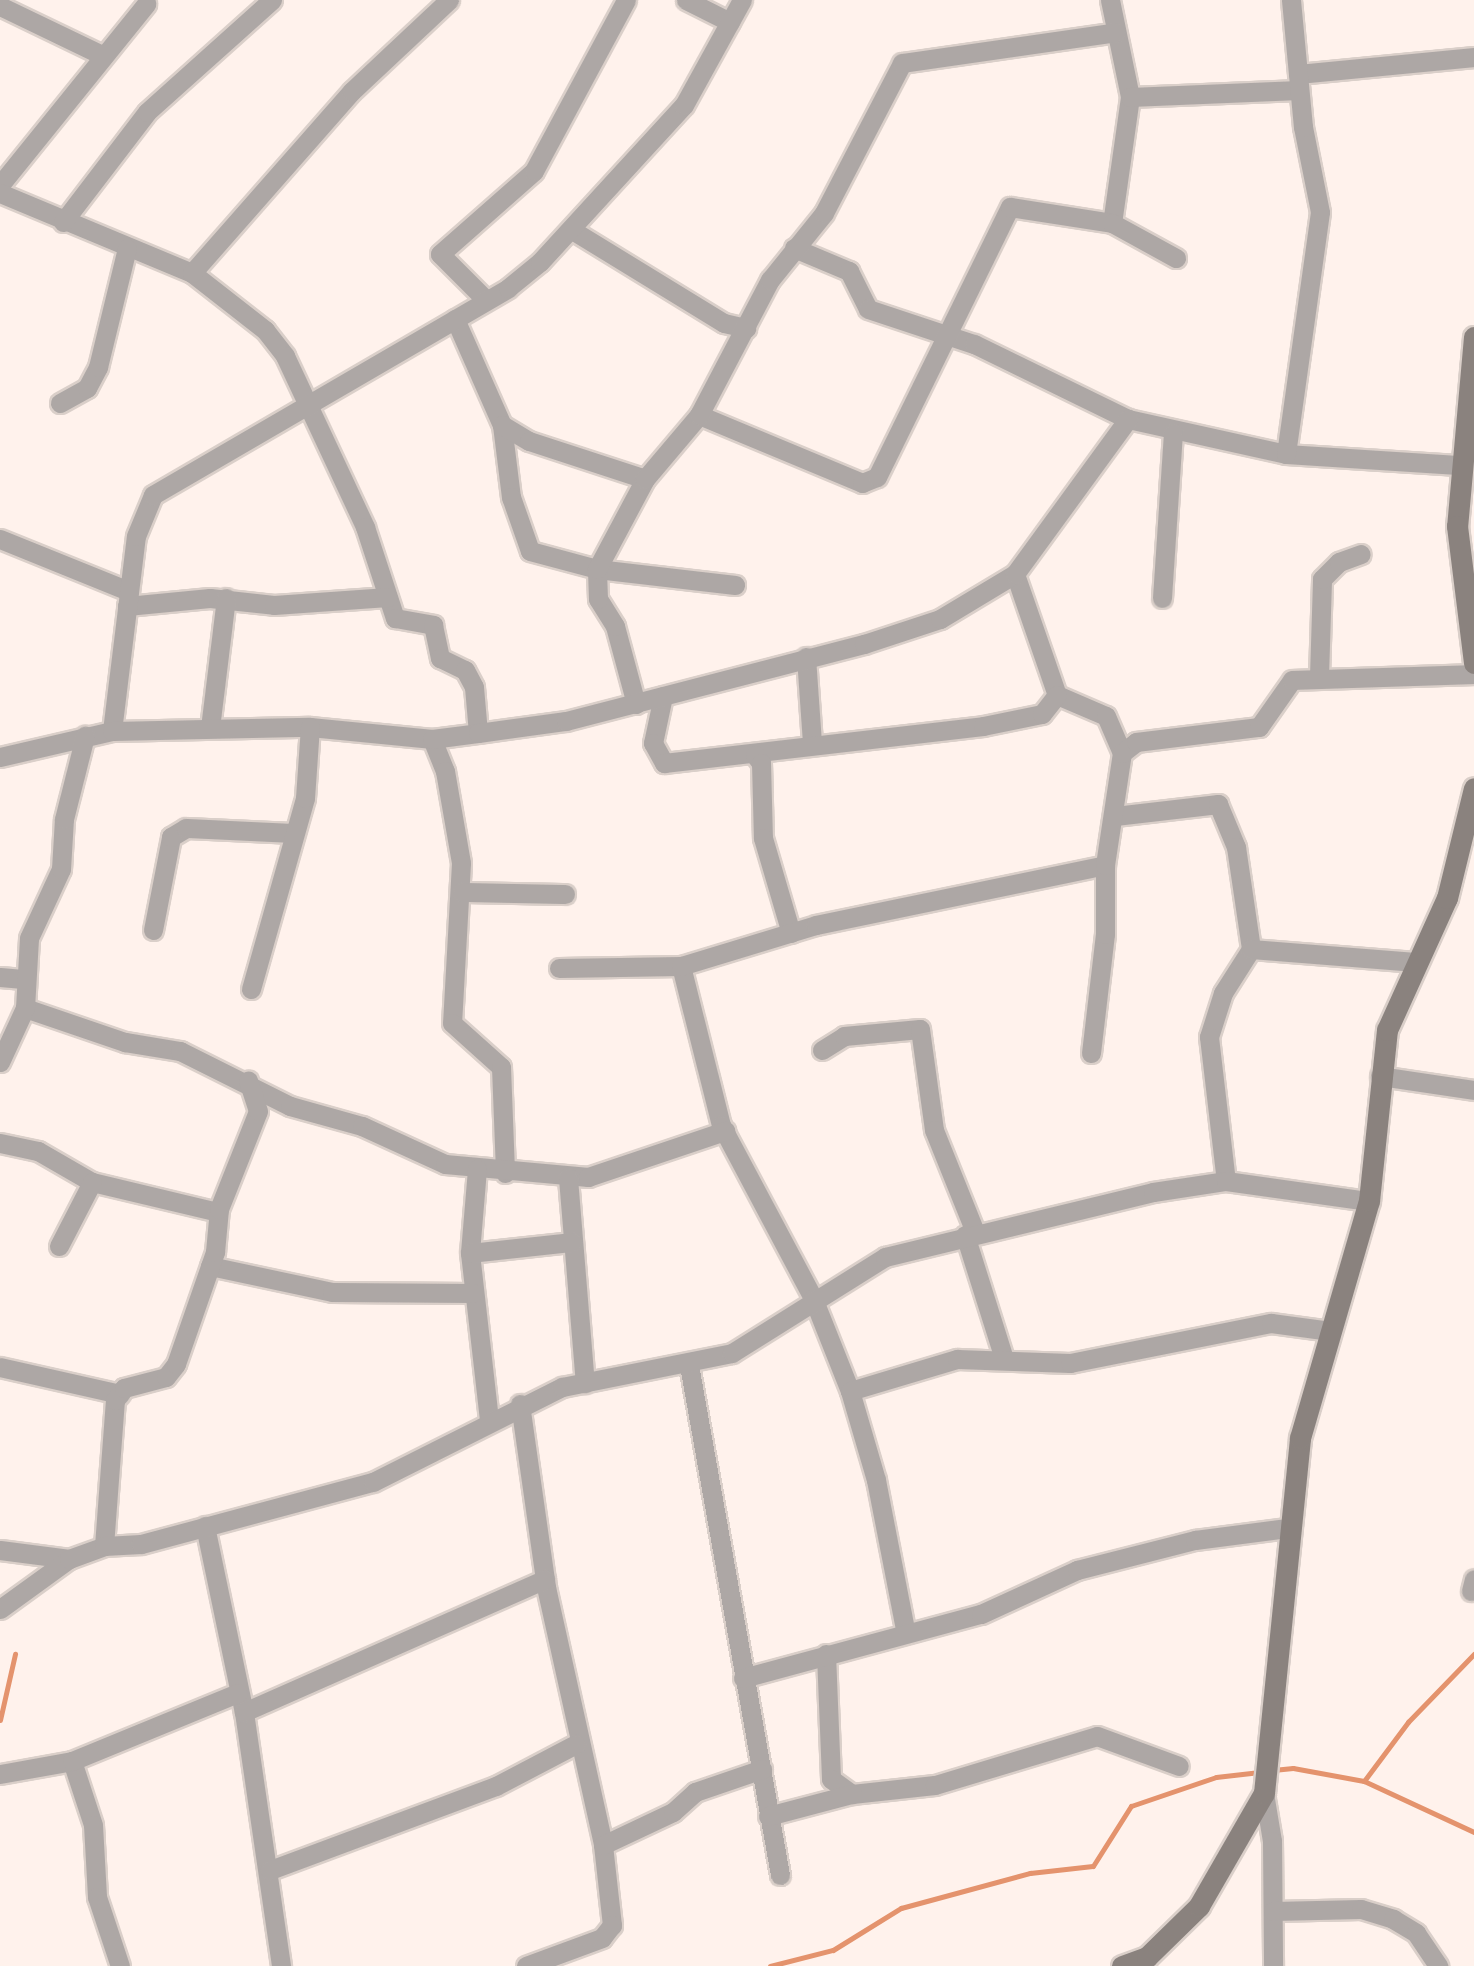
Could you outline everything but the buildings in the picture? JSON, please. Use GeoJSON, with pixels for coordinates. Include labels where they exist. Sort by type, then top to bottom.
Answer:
{"type":"FeatureCollection","features":[{"type":"Feature","properties":{"kind":"street"},"geometry":{"type":"LineString","coordinates":[[63,222],[147,112],[272,0]]}},
{"type":"Feature","properties":{"kind":"street"},"geometry":{"type":"LineString","coordinates":[[192,273],[352,91],[449,0]]}},
{"type":"Feature","properties":{"kind":"street"},"geometry":{"type":"LineString","coordinates":[[486,300],[440,254],[534,171],[626,0]]}},
{"type":"Feature","properties":{"kind":"street"},"geometry":{"type":"LineString","coordinates":[[686,0],[730,22]]}},
{"type":"Feature","properties":{"kind":"street"},"geometry":{"type":"LineString","coordinates":[[112,731],[136,536],[153,495],[455,319],[540,262],[684,105],[742,0]]}},
{"type":"Feature","properties":{"kind":"street"},"geometry":{"type":"LineString","coordinates":[[1110,0],[1130,97],[1112,223]]}},
{"type":"Feature","properties":{"kind":"street"},"geometry":{"type":"LineString","coordinates":[[1286,454],[1320,212],[1298,82],[1291,0]]}},
{"type":"Feature","properties":{"kind":"street"},"geometry":{"type":"LineString","coordinates":[[0,185],[146,4]]}},
{"type":"Feature","properties":{"kind":"street"},"geometry":{"type":"LineString","coordinates":[[0,6],[104,56]]}},
{"type":"Feature","properties":{"kind":"street"},"geometry":{"type":"LineString","coordinates":[[636,704],[615,626],[598,598],[597,569],[645,479],[699,415],[746,328],[794,248],[824,213],[902,63],[1116,32]]}},
{"type":"Feature","properties":{"kind":"street"},"geometry":{"type":"LineString","coordinates":[[1130,97],[1298,82],[1474,57]]}},
{"type":"Feature","properties":{"kind":"street"},"geometry":{"type":"LineString","coordinates":[[0,193],[63,222],[192,273],[265,330],[309,404],[365,527],[395,618],[433,625],[440,658],[465,670],[474,687],[478,733]]}},
{"type":"Feature","properties":{"kind":"street"},"geometry":{"type":"LineString","coordinates":[[699,415],[862,483],[877,477],[1010,207],[1112,223],[1176,258]]}},
{"type":"Feature","properties":{"kind":"street"},"geometry":{"type":"LineString","coordinates":[[572,230],[724,323],[746,328]]}},
{"type":"Feature","properties":{"kind":"street"},"geometry":{"type":"LineString","coordinates":[[60,403],[88,388],[99,367],[127,248]]}},
{"type":"Feature","properties":{"kind":"street"},"geometry":{"type":"LineString","coordinates":[[794,248],[849,271],[867,309],[947,338],[974,344],[1128,419],[1173,433],[1286,454],[1458,465]]}},
{"type":"Feature","properties":{"kind":"street"},"geometry":{"type":"LineString","coordinates":[[455,319],[502,425],[511,497],[530,551],[597,569],[735,585]]}},
{"type":"Feature","properties":{"kind":"street"},"geometry":{"type":"LineString","coordinates":[[1474,337],[1458,465],[1457,526],[1474,663]]}},
{"type":"Feature","properties":{"kind":"street"},"geometry":{"type":"LineString","coordinates":[[0,757],[112,731],[310,727],[432,739],[478,733],[636,704],[940,619],[1015,574],[1128,419]]}},
{"type":"Feature","properties":{"kind":"street"},"geometry":{"type":"LineString","coordinates":[[502,425],[529,441],[645,479]]}},
{"type":"Feature","properties":{"kind":"street"},"geometry":{"type":"LineString","coordinates":[[1163,598],[1173,433]]}},
{"type":"Feature","properties":{"kind":"street"},"geometry":{"type":"LineString","coordinates":[[0,539],[128,598],[226,598],[274,605],[388,597]]}},
{"type":"Feature","properties":{"kind":"street"},"geometry":{"type":"LineString","coordinates":[[1319,676],[1322,579],[1339,562],[1361,554]]}},
{"type":"Feature","properties":{"kind":"street"},"geometry":{"type":"LineString","coordinates":[[1015,574],[1057,695],[1106,716],[1122,753]]}},
{"type":"Feature","properties":{"kind":"street"},"geometry":{"type":"LineString","coordinates":[[210,728],[226,598]]}},
{"type":"Feature","properties":{"kind":"street"},"geometry":{"type":"LineString","coordinates":[[806,657],[812,743]]}},
{"type":"Feature","properties":{"kind":"street"},"geometry":{"type":"LineString","coordinates":[[1091,1053],[1105,933],[1105,865],[1115,816],[1115,772],[1122,753],[1136,743],[1259,727],[1269,720],[1283,688],[1319,676],[1474,674]]}},
{"type":"Feature","properties":{"kind":"street"},"geometry":{"type":"LineString","coordinates":[[663,696],[653,743],[664,763],[755,755],[812,743],[875,742],[983,726],[1042,714],[1057,695]]}},
{"type":"Feature","properties":{"kind":"street"},"geometry":{"type":"LineString","coordinates":[[251,989],[305,797],[310,727]]}},
{"type":"Feature","properties":{"kind":"street"},"geometry":{"type":"LineString","coordinates":[[0,1062],[24,1008],[23,979],[29,938],[61,869],[64,818],[85,736]]}},
{"type":"Feature","properties":{"kind":"street"},"geometry":{"type":"LineString","coordinates":[[432,739],[445,771],[462,892],[452,1023],[501,1067],[505,1173]]}},
{"type":"Feature","properties":{"kind":"street"},"geometry":{"type":"LineString","coordinates":[[755,755],[761,763],[764,838],[791,933]]}},
{"type":"Feature","properties":{"kind":"street"},"geometry":{"type":"LineString","coordinates":[[1273,1966],[1273,1911],[1265,1761],[1287,1528],[1300,1438],[1369,1201],[1380,1076],[1388,1030],[1415,962],[1447,898],[1474,789]]}},
{"type":"Feature","properties":{"kind":"street"},"geometry":{"type":"LineString","coordinates":[[1115,816],[1218,804],[1247,893],[1251,949],[1223,993],[1209,1037],[1226,1181]]}},
{"type":"Feature","properties":{"kind":"street"},"geometry":{"type":"LineString","coordinates":[[153,930],[171,837],[186,828],[294,833]]}},
{"type":"Feature","properties":{"kind":"street"},"geometry":{"type":"LineString","coordinates":[[559,968],[681,966],[791,933],[1105,865]]}},
{"type":"Feature","properties":{"kind":"street"},"geometry":{"type":"LineString","coordinates":[[462,892],[565,894]]}},
{"type":"Feature","properties":{"kind":"street"},"geometry":{"type":"LineString","coordinates":[[1251,949],[1415,962]]}},
{"type":"Feature","properties":{"kind":"street"},"geometry":{"type":"LineString","coordinates":[[681,966],[725,1132],[813,1298],[850,1391],[876,1480],[905,1629]]}},
{"type":"Feature","properties":{"kind":"street"},"geometry":{"type":"LineString","coordinates":[[0,977],[23,979]]}},
{"type":"Feature","properties":{"kind":"street"},"geometry":{"type":"LineString","coordinates":[[24,1008],[125,1042],[180,1051],[248,1081],[281,1101],[362,1126],[445,1164],[505,1173],[568,1178],[658,1158],[725,1132]]}},
{"type":"Feature","properties":{"kind":"street"},"geometry":{"type":"LineString","coordinates":[[822,1050],[844,1036],[920,1029],[934,1130],[970,1233],[1004,1359]]}},
{"type":"Feature","properties":{"kind":"street"},"geometry":{"type":"LineString","coordinates":[[1380,1076],[1474,1090]]}},
{"type":"Feature","properties":{"kind":"street"},"geometry":{"type":"LineString","coordinates":[[0,1367],[120,1394],[166,1377],[176,1364],[210,1266],[218,1212],[258,1111],[248,1081]]}},
{"type":"Feature","properties":{"kind":"street"},"geometry":{"type":"LineString","coordinates":[[258,1111],[281,1101]]}},
{"type":"Feature","properties":{"kind":"street"},"geometry":{"type":"LineString","coordinates":[[0,1143],[38,1151],[92,1181],[218,1212]]}},
{"type":"Feature","properties":{"kind":"street"},"geometry":{"type":"LineString","coordinates":[[477,1169],[470,1253],[489,1419]]}},
{"type":"Feature","properties":{"kind":"street"},"geometry":{"type":"LineString","coordinates":[[568,1178],[585,1383]]}},
{"type":"Feature","properties":{"kind":"street"},"geometry":{"type":"LineString","coordinates":[[58,1246],[92,1181]]}},
{"type":"Feature","properties":{"kind":"street"},"geometry":{"type":"LineString","coordinates":[[0,1609],[69,1559],[104,1546],[141,1544],[373,1482],[520,1404],[585,1383],[689,1365],[732,1353],[813,1298],[885,1257],[970,1233],[1226,1181],[1369,1201]]}},
{"type":"Feature","properties":{"kind":"street"},"geometry":{"type":"LineString","coordinates":[[470,1253],[572,1242]]}},
{"type":"Feature","properties":{"kind":"street"},"geometry":{"type":"LineString","coordinates":[[210,1266],[332,1292],[473,1293]]}},
{"type":"Feature","properties":{"kind":"street"},"geometry":{"type":"LineString","coordinates":[[850,1391],[925,1365],[1004,1359],[1070,1363],[1271,1323],[1330,1331]]}},
{"type":"Feature","properties":{"kind":"street"},"geometry":{"type":"LineString","coordinates":[[689,1365],[780,1875]]}},
{"type":"Feature","properties":{"kind":"street"},"geometry":{"type":"LineString","coordinates":[[104,1546],[120,1394]]}},
{"type":"Feature","properties":{"kind":"street"},"geometry":{"type":"LineString","coordinates":[[520,1404],[545,1578],[576,1744],[603,1845],[612,1925],[601,1938],[526,1966]]}},
{"type":"Feature","properties":{"kind":"street"},"geometry":{"type":"LineString","coordinates":[[205,1526],[241,1703],[270,1870],[281,1966]]}},
{"type":"Feature","properties":{"kind":"street"},"geometry":{"type":"LineString","coordinates":[[743,1678],[905,1629],[981,1614],[1077,1570],[1195,1540],[1287,1528]]}},
{"type":"Feature","properties":{"kind":"street"},"geometry":{"type":"LineString","coordinates":[[0,1550],[69,1559]]}},
{"type":"Feature","properties":{"kind":"street"},"geometry":{"type":"LineString","coordinates":[[0,1773],[72,1761],[241,1703],[545,1578]]}},
{"type":"Feature","properties":{"kind":"street"},"geometry":{"type":"LineString","coordinates":[[826,1654],[831,1779],[852,1794]]}},
{"type":"Feature","properties":{"kind":"street"},"geometry":{"type":"LineString","coordinates":[[768,1816],[852,1794],[935,1786],[1097,1736],[1179,1766]]}},
{"type":"Feature","properties":{"kind":"street"},"geometry":{"type":"LineString","coordinates":[[270,1870],[496,1786],[576,1744]]}},
{"type":"Feature","properties":{"kind":"street"},"geometry":{"type":"LineString","coordinates":[[72,1761],[93,1825],[97,1897],[120,1966]]}},
{"type":"Feature","properties":{"kind":"street"},"geometry":{"type":"LineString","coordinates":[[603,1845],[673,1812],[695,1792],[747,1779],[762,1769]]}},
{"type":"Feature","properties":{"kind":"street"},"geometry":{"type":"LineString","coordinates":[[1122,1966],[1148,1962],[1199,1906],[1265,1793]]}},
{"type":"Feature","properties":{"kind":"street"},"geometry":{"type":"LineString","coordinates":[[1273,1911],[1361,1909],[1394,1919],[1416,1933],[1438,1966]]}},
{"type":"Feature","properties":{"kind":"waterway"},"geometry":{"type":"LineString","coordinates":[[0,1720],[15,1654]]}},
{"type":"Feature","properties":{"kind":"waterway"},"geometry":{"type":"LineString","coordinates":[[1364,1781],[1408,1722],[1474,1654]]}},
{"type":"Feature","properties":{"kind":"waterway"},"geometry":{"type":"LineString","coordinates":[[1273,1770],[1293,1768],[1364,1781],[1474,1832]]}},
{"type":"Feature","properties":{"kind":"waterway"},"geometry":{"type":"LineString","coordinates":[[770,1966],[833,1950],[901,1908],[1030,1873],[1093,1866],[1131,1806],[1216,1777],[1260,1772]]}}]}
